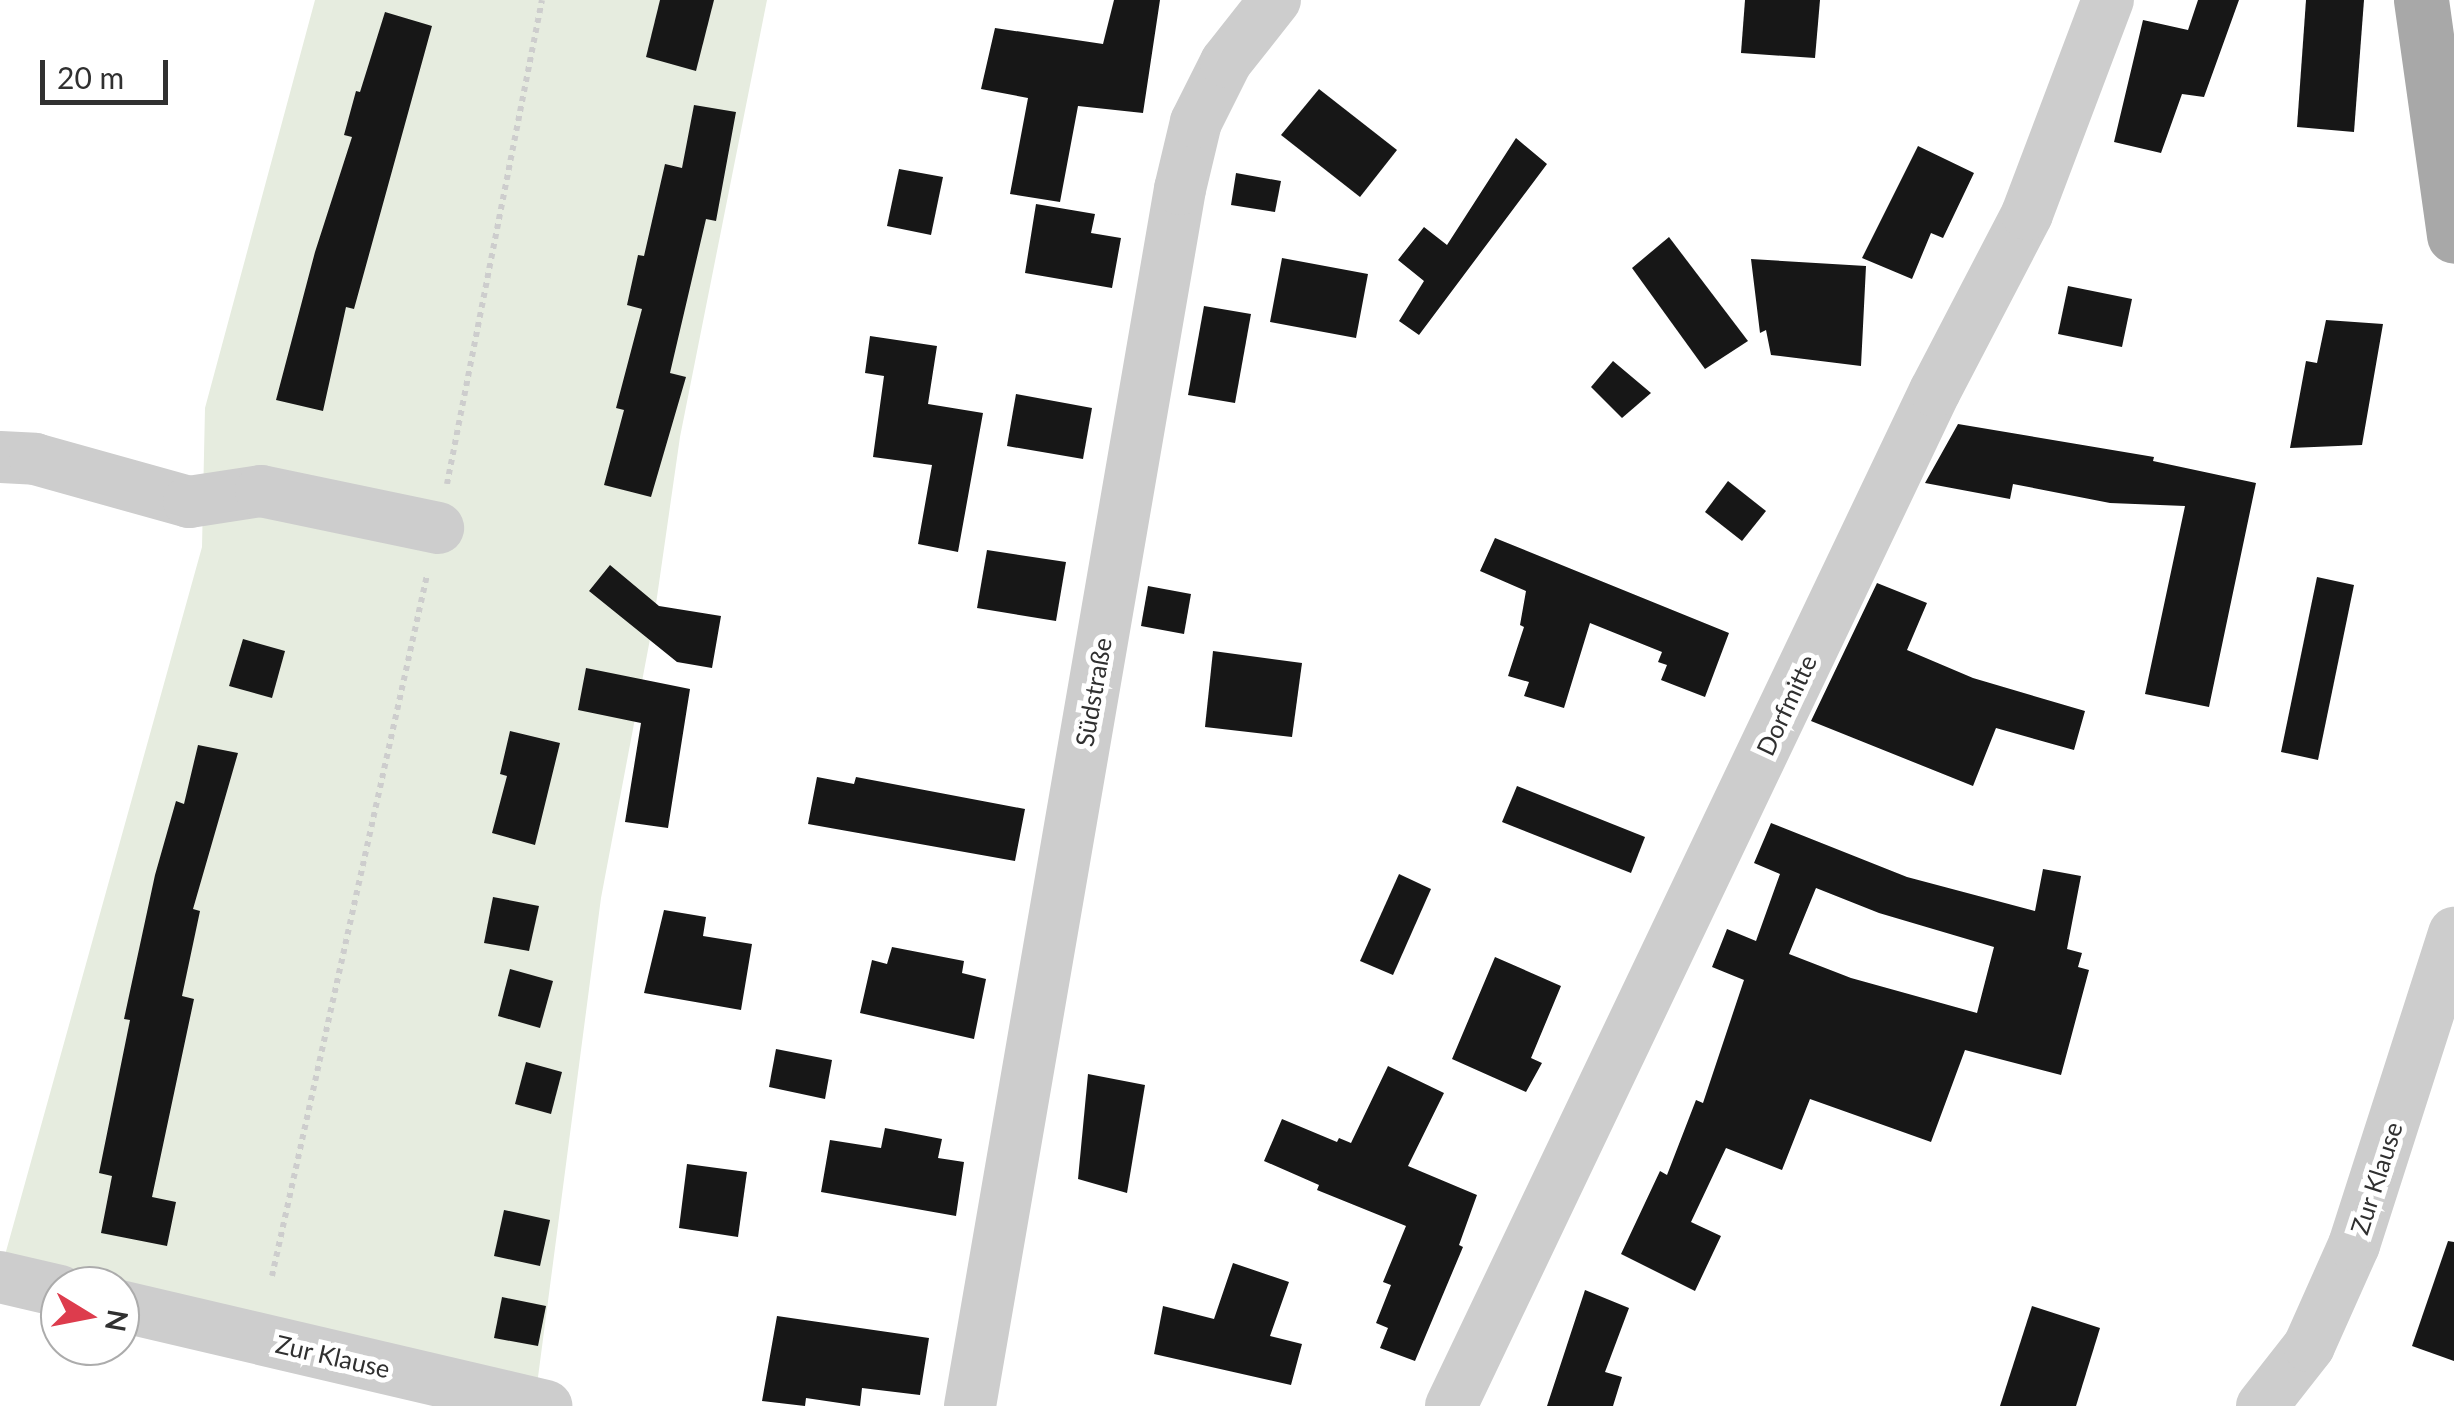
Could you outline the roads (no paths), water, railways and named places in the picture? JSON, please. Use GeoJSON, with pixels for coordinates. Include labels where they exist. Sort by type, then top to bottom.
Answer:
{"type":"FeatureCollection","features":[{"type":"Feature","properties":{"kind":"main road"},"geometry":{"type":"LineString","coordinates":[[2421,0],[2454,236]]}},
{"type":"Feature","properties":{"kind":"street","name":"Südstraße"},"geometry":{"type":"LineString","coordinates":[[970,1406],[1180,189],[1196,122],[1218,77],[1274,0]]}},
{"type":"Feature","properties":{"kind":"street","name":"Dorfmitte"},"geometry":{"type":"LineString","coordinates":[[1451,1406],[1934,390],[2027,214],[2108,0]]}},
{"type":"Feature","properties":{"kind":"street"},"geometry":{"type":"LineString","coordinates":[[0,456],[35,459],[188,502],[262,491],[438,528]]}},
{"type":"Feature","properties":{"kind":"street","name":"Zur Klause"},"geometry":{"type":"LineString","coordinates":[[2262,1406],[2309,1346],[2354,1245],[2454,934]]}},
{"type":"Feature","properties":{"kind":"street"},"geometry":{"type":"LineString","coordinates":[[0,1277],[40,1286]]}},
{"type":"Feature","properties":{"kind":"street","name":"Zur Klause"},"geometry":{"type":"LineString","coordinates":[[140,1311],[546,1406]]}}]}
